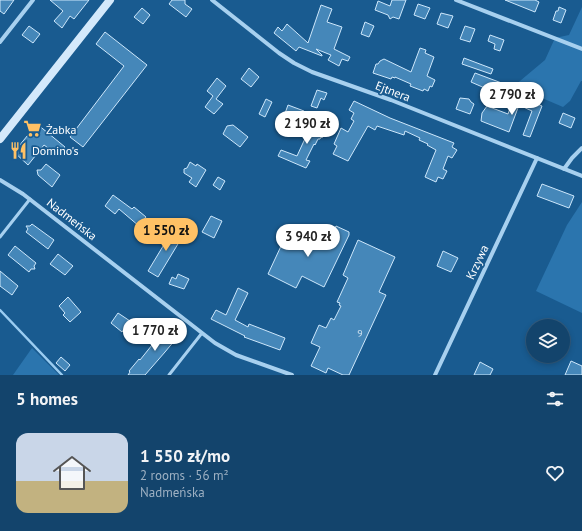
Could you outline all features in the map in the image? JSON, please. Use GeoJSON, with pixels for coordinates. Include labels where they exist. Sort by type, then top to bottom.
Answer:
{"type":"FeatureCollection","features":[{"type":"Feature","properties":{"kind":"street"},"geometry":{"type":"LineString","coordinates":[[0,42],[33,0]]}},
{"type":"Feature","properties":{"kind":"street"},"geometry":{"type":"LineString","coordinates":[[0,139],[110,0]]}},
{"type":"Feature","properties":{"kind":"street","name":"Ejtnera"},"geometry":{"type":"LineString","coordinates":[[212,0],[279,53],[312,72],[391,100],[582,176]]}},
{"type":"Feature","properties":{"kind":"street"},"geometry":{"type":"LineString","coordinates":[[456,0],[582,49]]}},
{"type":"Feature","properties":{"kind":"street"},"geometry":{"type":"LineString","coordinates":[[564,169],[582,148]]}},
{"type":"Feature","properties":{"kind":"street","name":"Krzywa"},"geometry":{"type":"LineString","coordinates":[[434,375],[537,158]]}},
{"type":"Feature","properties":{"kind":"street","name":"Nadmeńska"},"geometry":{"type":"LineString","coordinates":[[0,180],[30,199],[215,343],[236,355],[292,375]]}},
{"type":"Feature","properties":{"kind":"lane"},"geometry":{"type":"LineString","coordinates":[[0,237],[30,199]]}},
{"type":"Feature","properties":{"kind":"lane"},"geometry":{"type":"LineString","coordinates":[[169,375],[202,333]]}},
{"type":"Feature","properties":{"kind":"shaded area"},"geometry":{"type":"Polygon","coordinates":[[[582,7],[582,81],[570,101],[563,107],[514,86],[545,60],[555,38],[569,35],[582,7]]]}},
{"type":"Feature","properties":{"kind":"shaded area"},"geometry":{"type":"Polygon","coordinates":[[[582,202],[582,313],[536,291],[567,225],[582,202]]]}},
{"type":"Feature","properties":{"kind":"shaded area"},"geometry":{"type":"Polygon","coordinates":[[[32,348],[59,375],[13,375],[32,348]]]}},
{"type":"Feature","properties":{"kind":"building"},"geometry":{"type":"Polygon","coordinates":[[[0,0],[14,0],[4,14],[0,11],[0,0]]]}},
{"type":"Feature","properties":{"kind":"building"},"geometry":{"type":"Polygon","coordinates":[[[50,0],[89,0],[74,19],[70,16],[62,28],[54,21],[63,11],[50,0]]]}},
{"type":"Feature","properties":{"kind":"building"},"geometry":{"type":"Polygon","coordinates":[[[172,0],[185,0],[185,4],[192,9],[186,17],[169,4],[172,0]]]}},
{"type":"Feature","properties":{"kind":"building"},"geometry":{"type":"Polygon","coordinates":[[[392,0],[406,0],[399,19],[393,17],[390,19],[388,15],[375,10],[378,1],[390,6],[392,0]]]}},
{"type":"Feature","properties":{"kind":"building"},"geometry":{"type":"Polygon","coordinates":[[[505,0],[535,0],[539,2],[535,12],[505,0]]]}},
{"type":"Feature","properties":{"kind":"building"},"geometry":{"type":"Polygon","coordinates":[[[418,4],[430,8],[425,19],[414,15],[418,4]]]}},
{"type":"Feature","properties":{"kind":"building"},"geometry":{"type":"Polygon","coordinates":[[[321,5],[332,9],[327,22],[342,27],[334,49],[350,57],[348,61],[342,59],[339,66],[328,60],[331,55],[316,49],[322,56],[299,47],[296,51],[274,33],[278,27],[282,31],[287,24],[308,43],[321,5]]]}},
{"type":"Feature","properties":{"kind":"building"},"geometry":{"type":"Polygon","coordinates":[[[559,7],[566,10],[561,23],[553,20],[559,7]]]}},
{"type":"Feature","properties":{"kind":"building"},"geometry":{"type":"Polygon","coordinates":[[[142,8],[150,15],[143,24],[134,17],[142,8]]]}},
{"type":"Feature","properties":{"kind":"building"},"geometry":{"type":"Polygon","coordinates":[[[441,13],[453,16],[448,28],[437,24],[441,13]]]}},
{"type":"Feature","properties":{"kind":"building"},"geometry":{"type":"Polygon","coordinates":[[[365,22],[374,26],[369,37],[361,34],[365,22]]]}},
{"type":"Feature","properties":{"kind":"building"},"geometry":{"type":"Polygon","coordinates":[[[29,26],[40,34],[33,43],[22,35],[29,26]]]}},
{"type":"Feature","properties":{"kind":"building"},"geometry":{"type":"Polygon","coordinates":[[[465,26],[475,29],[470,42],[460,39],[465,26]]]}},
{"type":"Feature","properties":{"kind":"building"},"geometry":{"type":"Polygon","coordinates":[[[105,32],[147,65],[83,147],[70,137],[124,66],[96,44],[105,32]]]}},
{"type":"Feature","properties":{"kind":"building"},"geometry":{"type":"Polygon","coordinates":[[[490,35],[504,40],[500,51],[494,49],[495,44],[488,41],[490,35]]]}},
{"type":"Feature","properties":{"kind":"building"},"geometry":{"type":"Polygon","coordinates":[[[420,48],[426,50],[425,53],[434,57],[427,76],[435,80],[432,87],[430,86],[428,91],[424,89],[423,91],[410,86],[411,84],[395,77],[392,77],[391,79],[373,73],[376,64],[384,59],[411,72],[420,48]]]}},
{"type":"Feature","properties":{"kind":"building"},"geometry":{"type":"Polygon","coordinates":[[[464,58],[493,69],[491,74],[462,64],[464,58]]]}},
{"type":"Feature","properties":{"kind":"building"},"geometry":{"type":"Polygon","coordinates":[[[249,68],[259,77],[251,87],[241,79],[249,68]]]}},
{"type":"Feature","properties":{"kind":"building"},"geometry":{"type":"Polygon","coordinates":[[[475,73],[507,85],[503,96],[471,82],[475,73]]]}},
{"type":"Feature","properties":{"kind":"building"},"geometry":{"type":"Polygon","coordinates":[[[217,78],[226,86],[216,99],[223,104],[214,114],[205,107],[213,96],[207,91],[217,78]]]}},
{"type":"Feature","properties":{"kind":"building"},"geometry":{"type":"Polygon","coordinates":[[[317,90],[327,93],[324,100],[321,98],[317,108],[311,106],[317,90]]]}},
{"type":"Feature","properties":{"kind":"building"},"geometry":{"type":"Polygon","coordinates":[[[514,96],[523,100],[524,98],[542,106],[530,137],[523,135],[532,111],[519,105],[509,132],[481,121],[482,113],[487,106],[508,114],[514,96]]]}},
{"type":"Feature","properties":{"kind":"building"},"geometry":{"type":"Polygon","coordinates":[[[460,98],[469,99],[474,104],[470,114],[456,109],[460,98]]]}},
{"type":"Feature","properties":{"kind":"building"},"geometry":{"type":"Polygon","coordinates":[[[266,99],[272,102],[265,117],[259,114],[266,99]]]}},
{"type":"Feature","properties":{"kind":"building"},"geometry":{"type":"Polygon","coordinates":[[[354,101],[390,118],[454,143],[452,147],[457,150],[452,158],[448,156],[443,169],[447,171],[443,179],[438,177],[436,182],[425,177],[436,150],[419,140],[420,138],[405,131],[404,135],[377,126],[375,130],[368,126],[348,161],[333,154],[337,146],[334,144],[341,128],[348,132],[354,121],[351,119],[354,113],[349,110],[354,101]]]}},
{"type":"Feature","properties":{"kind":"building"},"geometry":{"type":"Polygon","coordinates":[[[288,105],[304,111],[298,125],[283,119],[288,105]]]}},
{"type":"Feature","properties":{"kind":"building"},"geometry":{"type":"Polygon","coordinates":[[[563,113],[575,118],[571,128],[559,123],[563,113]]]}},
{"type":"Feature","properties":{"kind":"building"},"geometry":{"type":"Polygon","coordinates":[[[314,119],[328,126],[322,138],[321,137],[318,139],[315,145],[314,144],[306,160],[310,161],[306,168],[278,156],[281,150],[297,156],[314,119]]]}},
{"type":"Feature","properties":{"kind":"building"},"geometry":{"type":"Polygon","coordinates":[[[37,124],[65,147],[58,155],[44,145],[28,165],[14,152],[37,124]]]}},
{"type":"Feature","properties":{"kind":"building"},"geometry":{"type":"Polygon","coordinates":[[[233,125],[248,137],[240,147],[223,134],[227,126],[233,125]]]}},
{"type":"Feature","properties":{"kind":"building"},"geometry":{"type":"Polygon","coordinates":[[[190,162],[196,166],[197,164],[206,170],[196,187],[189,182],[192,178],[184,173],[184,169],[187,168],[190,162]]]}},
{"type":"Feature","properties":{"kind":"building"},"geometry":{"type":"Polygon","coordinates":[[[46,164],[60,175],[52,187],[38,175],[37,170],[41,170],[46,164]]]}},
{"type":"Feature","properties":{"kind":"building"},"geometry":{"type":"Polygon","coordinates":[[[218,177],[225,181],[220,190],[213,185],[218,177]]]}},
{"type":"Feature","properties":{"kind":"building"},"geometry":{"type":"Polygon","coordinates":[[[542,184],[574,196],[569,208],[537,196],[542,184]]]}},
{"type":"Feature","properties":{"kind":"building"},"geometry":{"type":"Polygon","coordinates":[[[113,195],[132,209],[134,207],[146,217],[139,226],[119,209],[115,214],[105,206],[113,195]]]}},
{"type":"Feature","properties":{"kind":"building"},"geometry":{"type":"Polygon","coordinates":[[[211,216],[222,221],[214,238],[202,232],[211,216]]]}},
{"type":"Feature","properties":{"kind":"building"},"geometry":{"type":"Polygon","coordinates":[[[32,224],[54,240],[48,249],[26,232],[28,229],[26,226],[30,226],[32,224]]]}},
{"type":"Feature","properties":{"kind":"building"},"geometry":{"type":"Polygon","coordinates":[[[336,226],[349,232],[349,235],[324,287],[302,276],[296,288],[268,274],[289,229],[327,245],[336,226]]]}},
{"type":"Feature","properties":{"kind":"building"},"geometry":{"type":"Polygon","coordinates":[[[174,228],[184,234],[158,277],[148,271],[174,228]]]}},
{"type":"Feature","properties":{"kind":"building"},"geometry":{"type":"Polygon","coordinates":[[[358,240],[395,257],[379,292],[386,295],[349,375],[343,375],[328,368],[326,373],[311,366],[320,347],[311,343],[319,325],[326,328],[331,318],[334,320],[341,306],[339,305],[340,303],[337,302],[348,278],[343,275],[358,240]]]}},
{"type":"Feature","properties":{"kind":"building"},"geometry":{"type":"Polygon","coordinates":[[[15,246],[36,263],[34,266],[35,269],[31,269],[29,272],[8,255],[15,246]]]}},
{"type":"Feature","properties":{"kind":"building"},"geometry":{"type":"Polygon","coordinates":[[[443,251],[458,258],[451,272],[437,266],[443,251]]]}},
{"type":"Feature","properties":{"kind":"building"},"geometry":{"type":"Polygon","coordinates":[[[58,254],[73,266],[65,275],[50,264],[58,254]]]}},
{"type":"Feature","properties":{"kind":"building"},"geometry":{"type":"Polygon","coordinates":[[[0,271],[18,286],[12,295],[0,286],[0,271]]]}},
{"type":"Feature","properties":{"kind":"building"},"geometry":{"type":"Polygon","coordinates":[[[178,274],[189,279],[184,289],[169,284],[172,277],[176,279],[178,274]]]}},
{"type":"Feature","properties":{"kind":"building"},"geometry":{"type":"Polygon","coordinates":[[[238,288],[248,293],[235,320],[248,327],[249,324],[285,338],[280,350],[244,337],[245,336],[211,319],[216,310],[226,315],[238,288]]]}},
{"type":"Feature","properties":{"kind":"building"},"geometry":{"type":"Polygon","coordinates":[[[68,297],[81,312],[70,322],[63,315],[65,313],[59,306],[68,297]]]}},
{"type":"Feature","properties":{"kind":"building"},"geometry":{"type":"Polygon","coordinates":[[[118,313],[130,321],[122,332],[111,323],[118,313]]]}},
{"type":"Feature","properties":{"kind":"building"},"geometry":{"type":"Polygon","coordinates":[[[168,325],[180,334],[145,375],[128,375],[130,372],[129,371],[139,359],[140,360],[168,325]]]}},
{"type":"Feature","properties":{"kind":"building"},"geometry":{"type":"Polygon","coordinates":[[[61,357],[70,365],[65,371],[56,363],[61,357]]]}},
{"type":"Feature","properties":{"kind":"building"},"geometry":{"type":"Polygon","coordinates":[[[571,361],[582,366],[582,375],[565,375],[571,361]]]}},
{"type":"Feature","properties":{"kind":"building"},"geometry":{"type":"Polygon","coordinates":[[[480,362],[493,369],[490,375],[474,375],[480,362]]]}},
{"type":"Feature","properties":{"kind":"waterway"},"geometry":{"type":"LineString","coordinates":[[0,310],[62,375]]}},
{"type":"Feature","properties":{"kind":"place","name":"Żabka"},"geometry":{"type":"Point","coordinates":[33,129]}},
{"type":"Feature","properties":{"kind":"place","name":"Domino's"},"geometry":{"type":"Point","coordinates":[19,150]}}]}
